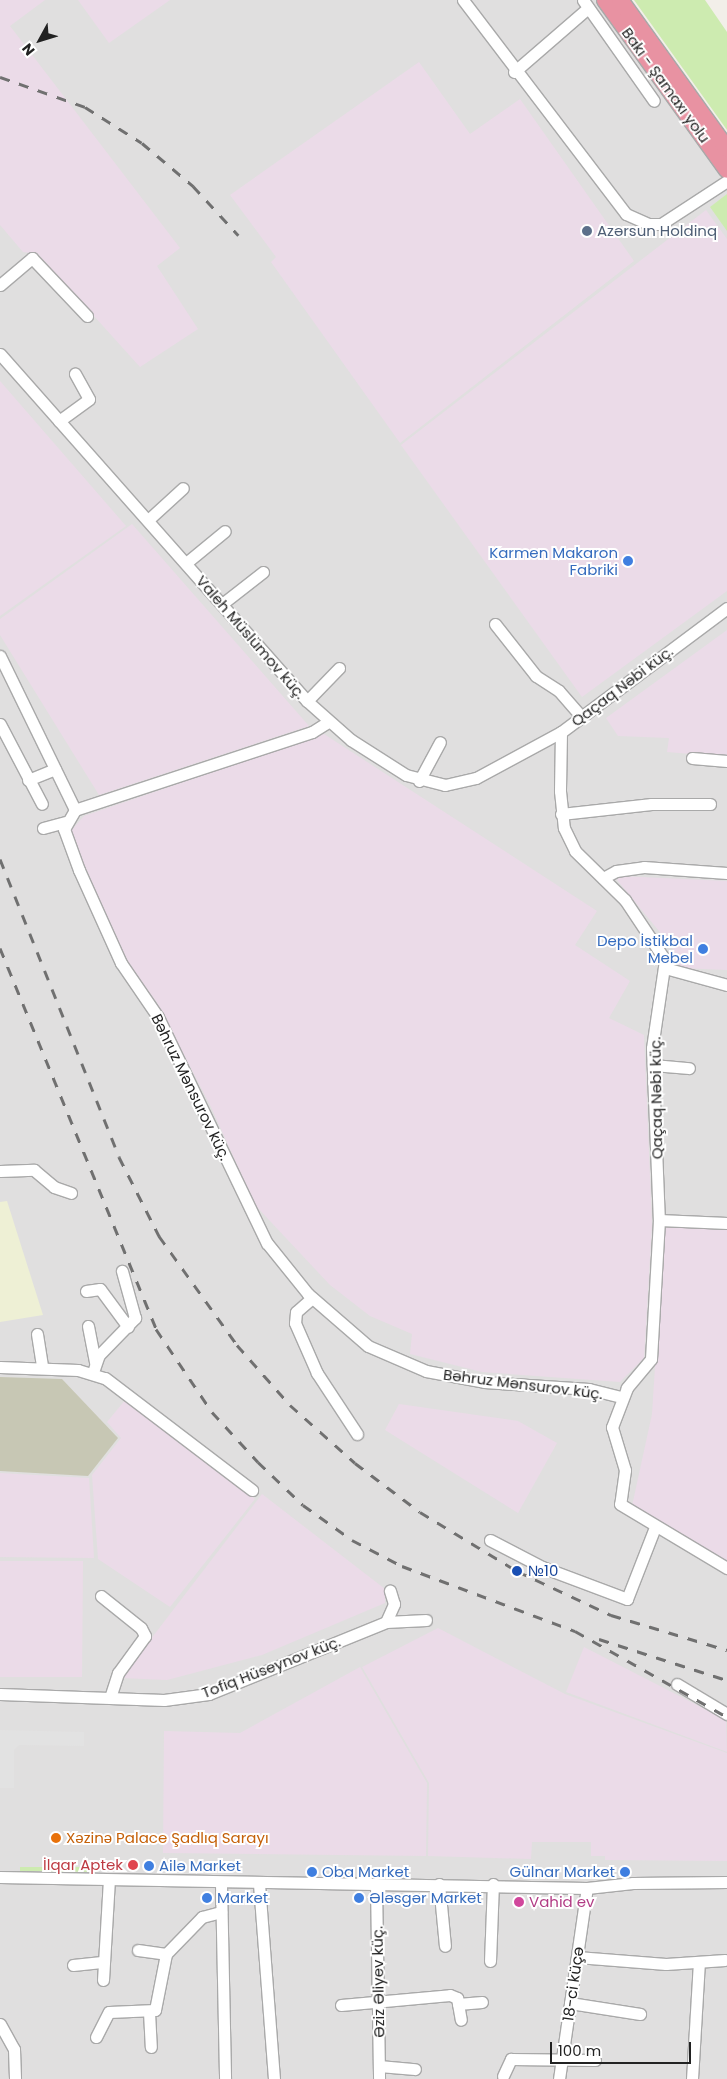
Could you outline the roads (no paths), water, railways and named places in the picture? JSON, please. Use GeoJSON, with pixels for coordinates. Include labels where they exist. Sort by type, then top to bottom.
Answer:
{"type":"FeatureCollection","features":[{"type":"Feature","properties":{"kind":"highway","name":"Bakı - Şamaxı yolu"},"geometry":{"type":"LineString","coordinates":[[605,0],[727,170]]}},
{"type":"Feature","properties":{"kind":"highway","name":"Bakı - Şamaxı yolu"},"geometry":{"type":"LineString","coordinates":[[620,0],[727,149]]}},
{"type":"Feature","properties":{"kind":"street"},"geometry":{"type":"LineString","coordinates":[[463,0],[514,72],[615,203],[638,220],[662,224],[727,180]]}},
{"type":"Feature","properties":{"kind":"street"},"geometry":{"type":"LineString","coordinates":[[514,72],[585,4],[654,101]]}},
{"type":"Feature","properties":{"kind":"street"},"geometry":{"type":"LineString","coordinates":[[0,285],[32,258],[87,316]]}},
{"type":"Feature","properties":{"kind":"street","name":"Valeh Müslümov küç."},"geometry":{"type":"LineString","coordinates":[[0,354],[307,701],[328,722],[419,781],[445,785],[476,778],[561,732]]}},
{"type":"Feature","properties":{"kind":"street"},"geometry":{"type":"LineString","coordinates":[[59,421],[89,399],[75,374]]}},
{"type":"Feature","properties":{"kind":"street"},"geometry":{"type":"LineString","coordinates":[[148,520],[183,488]]}},
{"type":"Feature","properties":{"kind":"street"},"geometry":{"type":"LineString","coordinates":[[186,563],[225,530]]}},
{"type":"Feature","properties":{"kind":"street"},"geometry":{"type":"LineString","coordinates":[[222,604],[263,572]]}},
{"type":"Feature","properties":{"kind":"street","name":"Qaçaq Nəbi küç."},"geometry":{"type":"LineString","coordinates":[[622,1397],[651,1360],[659,1220],[653,1034],[665,968],[660,947],[603,878],[575,851],[561,814],[561,732],[727,608]]}},
{"type":"Feature","properties":{"kind":"street"},"geometry":{"type":"LineString","coordinates":[[495,624],[536,676],[559,692],[581,716]]}},
{"type":"Feature","properties":{"kind":"street"},"geometry":{"type":"LineString","coordinates":[[0,656],[75,810]]}},
{"type":"Feature","properties":{"kind":"street"},"geometry":{"type":"LineString","coordinates":[[307,701],[338,668]]}},
{"type":"Feature","properties":{"kind":"street"},"geometry":{"type":"LineString","coordinates":[[42,828],[65,822],[75,810],[312,732],[328,722]]}},
{"type":"Feature","properties":{"kind":"street"},"geometry":{"type":"LineString","coordinates":[[0,724],[42,804]]}},
{"type":"Feature","properties":{"kind":"street"},"geometry":{"type":"LineString","coordinates":[[419,781],[440,742]]}},
{"type":"Feature","properties":{"kind":"street"},"geometry":{"type":"LineString","coordinates":[[692,758],[727,761]]}},
{"type":"Feature","properties":{"kind":"street"},"geometry":{"type":"LineString","coordinates":[[28,780],[55,769]]}},
{"type":"Feature","properties":{"kind":"street"},"geometry":{"type":"LineString","coordinates":[[561,814],[651,804],[710,804]]}},
{"type":"Feature","properties":{"kind":"street","name":"Bəhruz Mənsurov küç."},"geometry":{"type":"LineString","coordinates":[[65,822],[65,836],[121,964],[158,1017],[267,1243],[312,1298],[368,1346],[426,1371],[484,1382],[589,1389],[622,1397]]}},
{"type":"Feature","properties":{"kind":"street"},"geometry":{"type":"LineString","coordinates":[[603,878],[616,871],[644,867],[727,873]]}},
{"type":"Feature","properties":{"kind":"street"},"geometry":{"type":"LineString","coordinates":[[665,968],[727,985]]}},
{"type":"Feature","properties":{"kind":"street"},"geometry":{"type":"LineString","coordinates":[[653,1065],[689,1068]]}},
{"type":"Feature","properties":{"kind":"street"},"geometry":{"type":"LineString","coordinates":[[0,1171],[34,1170],[54,1187],[71,1193]]}},
{"type":"Feature","properties":{"kind":"street"},"geometry":{"type":"LineString","coordinates":[[659,1220],[727,1223]]}},
{"type":"Feature","properties":{"kind":"street"},"geometry":{"type":"LineString","coordinates":[[94,1367],[128,1327],[136,1310],[122,1271]]}},
{"type":"Feature","properties":{"kind":"street"},"geometry":{"type":"LineString","coordinates":[[86,1291],[100,1289],[128,1327]]}},
{"type":"Feature","properties":{"kind":"street"},"geometry":{"type":"LineString","coordinates":[[312,1298],[296,1312],[296,1323],[317,1373],[357,1434]]}},
{"type":"Feature","properties":{"kind":"street"},"geometry":{"type":"LineString","coordinates":[[88,1326],[94,1367]]}},
{"type":"Feature","properties":{"kind":"street"},"geometry":{"type":"LineString","coordinates":[[37,1334],[42,1367]]}},
{"type":"Feature","properties":{"kind":"street"},"geometry":{"type":"LineString","coordinates":[[0,1367],[94,1367],[252,1490]]}},
{"type":"Feature","properties":{"kind":"street"},"geometry":{"type":"LineString","coordinates":[[622,1397],[611,1434],[625,1470],[620,1504],[655,1527],[727,1568]]}},
{"type":"Feature","properties":{"kind":"street"},"geometry":{"type":"LineString","coordinates":[[490,1540],[542,1567],[627,1600],[655,1527]]}},
{"type":"Feature","properties":{"kind":"street"},"geometry":{"type":"LineString","coordinates":[[386,1622],[394,1604],[390,1591]]}},
{"type":"Feature","properties":{"kind":"street"},"geometry":{"type":"LineString","coordinates":[[102,1596],[141,1628],[145,1636],[118,1673],[110,1698]]}},
{"type":"Feature","properties":{"kind":"street","name":"Tofiq Hüseynov küç."},"geometry":{"type":"LineString","coordinates":[[0,1694],[164,1700],[208,1694],[386,1622],[426,1620]]}},
{"type":"Feature","properties":{"kind":"street"},"geometry":{"type":"LineString","coordinates":[[677,1684],[727,1714]]}},
{"type":"Feature","properties":{"kind":"street"},"geometry":{"type":"LineString","coordinates":[[0,1878],[221,1884],[493,1884],[586,1888],[727,1882]]}},
{"type":"Feature","properties":{"kind":"street"},"geometry":{"type":"LineString","coordinates":[[103,1980],[109,1880]]}},
{"type":"Feature","properties":{"kind":"street"},"geometry":{"type":"LineString","coordinates":[[221,1884],[224,2079]]}},
{"type":"Feature","properties":{"kind":"street"},"geometry":{"type":"LineString","coordinates":[[259,1884],[274,2079]]}},
{"type":"Feature","properties":{"kind":"street","name":"Əziz Əliyev küç."},"geometry":{"type":"LineString","coordinates":[[376,1884],[379,2079]]}},
{"type":"Feature","properties":{"kind":"street"},"geometry":{"type":"LineString","coordinates":[[439,1884],[445,1946]]}},
{"type":"Feature","properties":{"kind":"street"},"geometry":{"type":"LineString","coordinates":[[490,1961],[493,1884]]}},
{"type":"Feature","properties":{"kind":"street","name":"18-ci küçə"},"geometry":{"type":"LineString","coordinates":[[559,2079],[586,1888]]}},
{"type":"Feature","properties":{"kind":"street"},"geometry":{"type":"LineString","coordinates":[[96,2037],[110,2012],[149,2012],[160,2001],[166,1954],[202,1917],[221,1912]]}},
{"type":"Feature","properties":{"kind":"street"},"geometry":{"type":"LineString","coordinates":[[138,1950],[166,1954]]}},
{"type":"Feature","properties":{"kind":"street"},"geometry":{"type":"LineString","coordinates":[[577,1957],[699,1962],[725,1960]]}},
{"type":"Feature","properties":{"kind":"street"},"geometry":{"type":"LineString","coordinates":[[73,1965],[104,1962]]}},
{"type":"Feature","properties":{"kind":"street"},"geometry":{"type":"LineString","coordinates":[[692,2079],[699,1962]]}},
{"type":"Feature","properties":{"kind":"street"},"geometry":{"type":"LineString","coordinates":[[341,2005],[450,1995],[458,2004],[461,2020]]}},
{"type":"Feature","properties":{"kind":"street"},"geometry":{"type":"LineString","coordinates":[[458,2004],[482,2002]]}},
{"type":"Feature","properties":{"kind":"street"},"geometry":{"type":"LineString","coordinates":[[570,2003],[640,2014]]}},
{"type":"Feature","properties":{"kind":"street"},"geometry":{"type":"LineString","coordinates":[[149,2012],[151,2047]]}},
{"type":"Feature","properties":{"kind":"street"},"geometry":{"type":"LineString","coordinates":[[0,2024],[14,2049],[15,2079]]}},
{"type":"Feature","properties":{"kind":"street"},"geometry":{"type":"LineString","coordinates":[[503,2076],[508,2060],[595,2060]]}},
{"type":"Feature","properties":{"kind":"street"},"geometry":{"type":"LineString","coordinates":[[379,2066],[415,2069]]}},
{"type":"Feature","properties":{"kind":"railway"},"geometry":{"type":"LineString","coordinates":[[0,77],[85,107],[142,143],[193,186],[238,235]]}},
{"type":"Feature","properties":{"kind":"railway"},"geometry":{"type":"LineString","coordinates":[[0,859],[119,1157],[159,1236],[237,1345],[290,1405],[355,1463],[420,1512],[517,1571],[611,1615],[727,1650]]}},
{"type":"Feature","properties":{"kind":"railway"},"geometry":{"type":"LineString","coordinates":[[0,948],[156,1329],[212,1412],[258,1462],[303,1505],[352,1540],[402,1566],[575,1631],[727,1717]]}},
{"type":"Feature","properties":{"kind":"railway"},"geometry":{"type":"LineString","coordinates":[[599,1639],[727,1680]]}},
{"type":"Feature","properties":{"kind":"place","name":"Azərsun Holdinq"},"geometry":{"type":"Point","coordinates":[587,231]}},
{"type":"Feature","properties":{"kind":"place","name":"Karmen Makaron Fabriki"},"geometry":{"type":"Point","coordinates":[628,561]}},
{"type":"Feature","properties":{"kind":"place","name":"Depo İstikbal Mebel"},"geometry":{"type":"Point","coordinates":[703,949]}},
{"type":"Feature","properties":{"kind":"place","name":"№10"},"geometry":{"type":"Point","coordinates":[517,1571]}},
{"type":"Feature","properties":{"kind":"place","name":"Xәzinә Palace Şadlıq Sarayı"},"geometry":{"type":"Point","coordinates":[56,1838]}},
{"type":"Feature","properties":{"kind":"place","name":"İlqar Aptek"},"geometry":{"type":"Point","coordinates":[133,1865]}},
{"type":"Feature","properties":{"kind":"place","name":"Ailə Market"},"geometry":{"type":"Point","coordinates":[149,1866]}},
{"type":"Feature","properties":{"kind":"place","name":"Oba Market"},"geometry":{"type":"Point","coordinates":[312,1872]}},
{"type":"Feature","properties":{"kind":"place","name":"Gülnar Market"},"geometry":{"type":"Point","coordinates":[625,1872]}},
{"type":"Feature","properties":{"kind":"place","name":"Market"},"geometry":{"type":"Point","coordinates":[207,1898]}},
{"type":"Feature","properties":{"kind":"place","name":"Ələsgər Market"},"geometry":{"type":"Point","coordinates":[359,1898]}},
{"type":"Feature","properties":{"kind":"place","name":"Vahid ev"},"geometry":{"type":"Point","coordinates":[519,1902]}}]}
